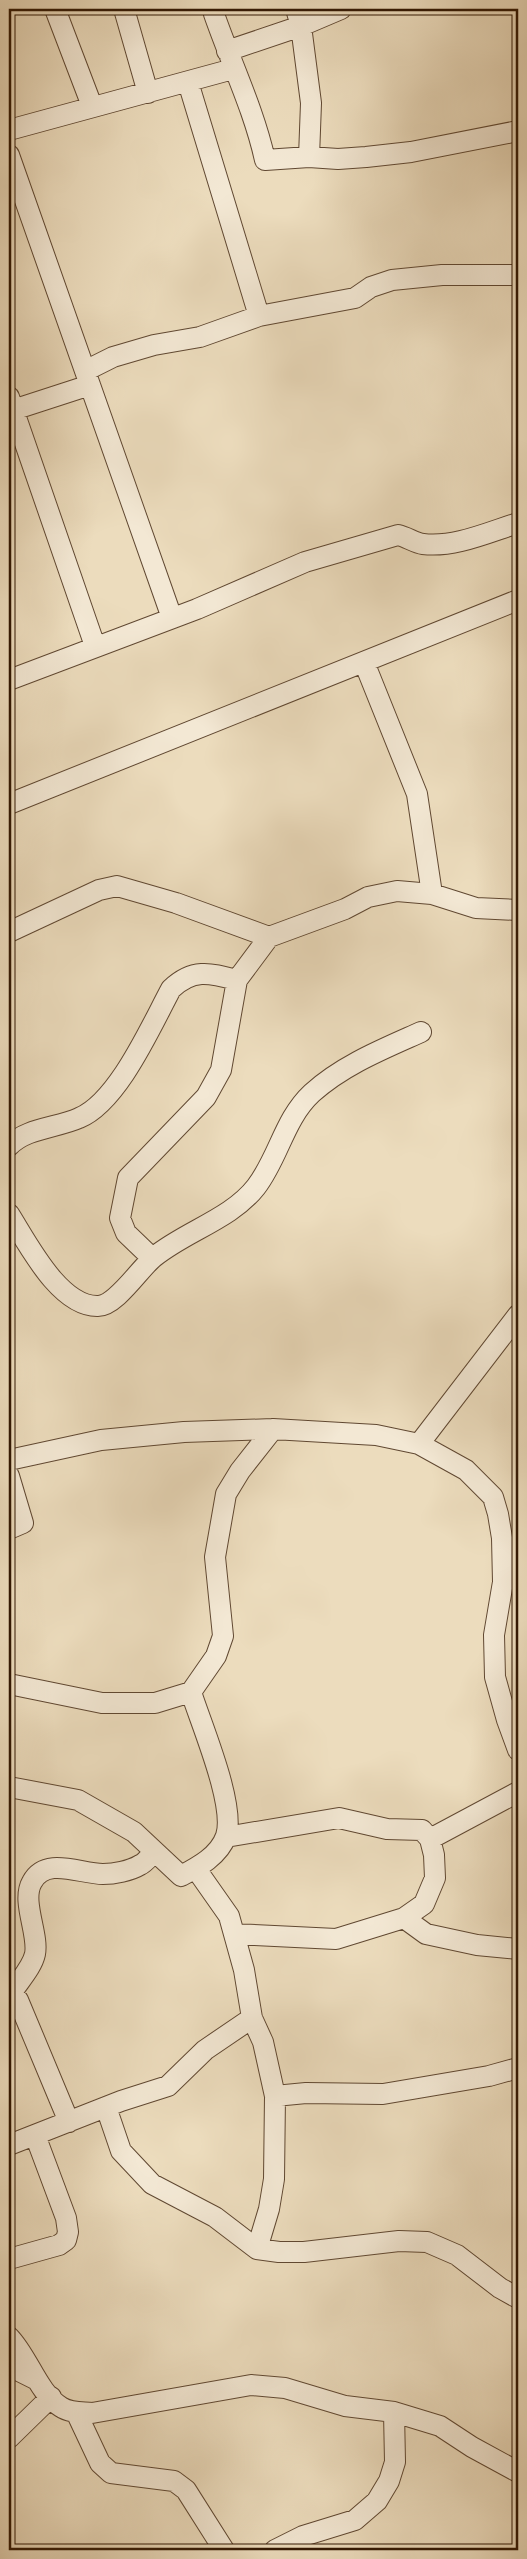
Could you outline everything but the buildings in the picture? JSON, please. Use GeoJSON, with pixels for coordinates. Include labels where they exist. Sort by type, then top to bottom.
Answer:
{"type":"FeatureCollection","features":[{"type":"Feature","properties":{"kind":"street"},"geometry":{"type":"LineString","coordinates":[[55,9],[92,106]]}},
{"type":"Feature","properties":{"kind":"street"},"geometry":{"type":"LineString","coordinates":[[124,9],[148,93]]}},
{"type":"Feature","properties":{"kind":"street"},"geometry":{"type":"LineString","coordinates":[[215,9],[214,14],[230,60],[257,126],[265,160],[309,157],[338,159],[402,153],[518,131]]}},
{"type":"Feature","properties":{"kind":"street"},"geometry":{"type":"LineString","coordinates":[[9,130],[92,106],[188,82],[230,60],[299,17],[341,9]]}},
{"type":"Feature","properties":{"kind":"street"},"geometry":{"type":"LineString","coordinates":[[299,17],[311,103],[309,157]]}},
{"type":"Feature","properties":{"kind":"street"},"geometry":{"type":"LineString","coordinates":[[188,82],[259,316]]}},
{"type":"Feature","properties":{"kind":"street"},"geometry":{"type":"LineString","coordinates":[[9,155],[172,618]]}},
{"type":"Feature","properties":{"kind":"street"},"geometry":{"type":"LineString","coordinates":[[95,646],[11,403],[87,378],[113,357],[154,345],[200,337],[259,316],[355,298],[371,287],[392,280],[442,275],[518,275]]}},
{"type":"Feature","properties":{"kind":"street"},"geometry":{"type":"LineString","coordinates":[[9,680],[172,618],[305,562],[398,535],[410,537],[421,544],[437,544],[474,537],[518,523]]}},
{"type":"Feature","properties":{"kind":"street"},"geometry":{"type":"LineString","coordinates":[[9,804],[518,600]]}},
{"type":"Feature","properties":{"kind":"street"},"geometry":{"type":"LineString","coordinates":[[364,662],[417,794],[432,894]]}},
{"type":"Feature","properties":{"kind":"street"},"geometry":{"type":"LineString","coordinates":[[9,932],[99,890],[117,886],[140,891],[176,903],[269,938]]}},
{"type":"Feature","properties":{"kind":"street"},"geometry":{"type":"LineString","coordinates":[[152,1258],[126,1233],[120,1218],[128,1178],[206,1097],[221,1070],[237,980],[269,938],[345,909],[368,897],[397,890],[432,894],[476,908],[510,910]]}},
{"type":"Feature","properties":{"kind":"street"},"geometry":{"type":"LineString","coordinates":[[9,1146],[21,1137],[80,1118],[107,1099],[172,989],[182,979],[198,974],[212,973],[237,980]]}},
{"type":"Feature","properties":{"kind":"street"},"geometry":{"type":"LineString","coordinates":[[9,1214],[42,1267],[58,1286],[71,1297],[88,1304],[99,1306],[111,1301],[152,1258],[246,1198],[270,1166],[291,1117],[312,1093],[369,1054],[421,1032]]}},
{"type":"Feature","properties":{"kind":"street"},"geometry":{"type":"LineString","coordinates":[[419,1444],[518,1315]]}},
{"type":"Feature","properties":{"kind":"street"},"geometry":{"type":"LineString","coordinates":[[9,1684],[102,1703],[155,1703],[191,1692],[216,1656],[223,1636],[215,1557],[226,1494],[240,1471],[273,1429]]}},
{"type":"Feature","properties":{"kind":"street"},"geometry":{"type":"LineString","coordinates":[[9,1460],[102,1440],[184,1432],[273,1429],[376,1435],[419,1444],[466,1470],[493,1497],[502,1547],[502,1589],[494,1635],[495,1677],[518,1750]]}},
{"type":"Feature","properties":{"kind":"street"},"geometry":{"type":"LineString","coordinates":[[9,1476],[16,1526]]}},
{"type":"Feature","properties":{"kind":"street"},"geometry":{"type":"LineString","coordinates":[[9,1786],[78,1800],[134,1832],[181,1876],[196,1869],[207,1863],[226,1837],[228,1814],[223,1790],[191,1692]]}},
{"type":"Feature","properties":{"kind":"street"},"geometry":{"type":"LineString","coordinates":[[430,1839],[518,1792]]}},
{"type":"Feature","properties":{"kind":"street"},"geometry":{"type":"LineString","coordinates":[[226,1837],[339,1818],[386,1829],[422,1830],[430,1839],[434,1855],[435,1878],[424,1904],[404,1918],[336,1939],[234,1934]]}},
{"type":"Feature","properties":{"kind":"street"},"geometry":{"type":"LineString","coordinates":[[69,2122],[18,2000],[10,1994],[32,1963],[35,1953],[29,1893],[31,1882],[41,1871],[58,1867],[102,1874],[123,1871],[141,1865],[154,1852]]}},
{"type":"Feature","properties":{"kind":"street"},"geometry":{"type":"LineString","coordinates":[[196,1869],[229,1916],[244,1970],[252,2018],[263,2042],[275,2096],[274,2179],[269,2209],[257,2249]]}},
{"type":"Feature","properties":{"kind":"street"},"geometry":{"type":"LineString","coordinates":[[404,1918],[426,1934],[477,1945],[518,1949]]}},
{"type":"Feature","properties":{"kind":"street"},"geometry":{"type":"LineString","coordinates":[[9,2145],[106,2107],[168,2086],[205,2050],[252,2018]]}},
{"type":"Feature","properties":{"kind":"street"},"geometry":{"type":"LineString","coordinates":[[275,2096],[306,2093],[383,2094],[489,2076],[518,2068]]}},
{"type":"Feature","properties":{"kind":"street"},"geometry":{"type":"LineString","coordinates":[[106,2107],[121,2151],[152,2184],[215,2218],[257,2249],[279,2252],[304,2252],[399,2241],[427,2242],[457,2255],[500,2288],[518,2298]]}},
{"type":"Feature","properties":{"kind":"street"},"geometry":{"type":"LineString","coordinates":[[9,2259],[59,2245],[66,2240],[68,2232],[66,2218],[35,2135]]}},
{"type":"Feature","properties":{"kind":"street"},"geometry":{"type":"LineString","coordinates":[[9,2337],[37,2380],[51,2397],[61,2407],[76,2412],[92,2412],[251,2385],[285,2388],[345,2406],[394,2412],[440,2426],[472,2447],[518,2472]]}},
{"type":"Feature","properties":{"kind":"street"},"geometry":{"type":"LineString","coordinates":[[9,2366],[37,2380]]}},
{"type":"Feature","properties":{"kind":"street"},"geometry":{"type":"LineString","coordinates":[[9,2438],[51,2397]]}},
{"type":"Feature","properties":{"kind":"street"},"geometry":{"type":"LineString","coordinates":[[76,2412],[100,2463],[110,2473],[164,2479],[180,2485],[195,2501],[205,2522],[224,2550]]}},
{"type":"Feature","properties":{"kind":"street"},"geometry":{"type":"LineString","coordinates":[[275,2550],[302,2536],[355,2520],[377,2502],[389,2482],[395,2462],[394,2412]]}}]}
